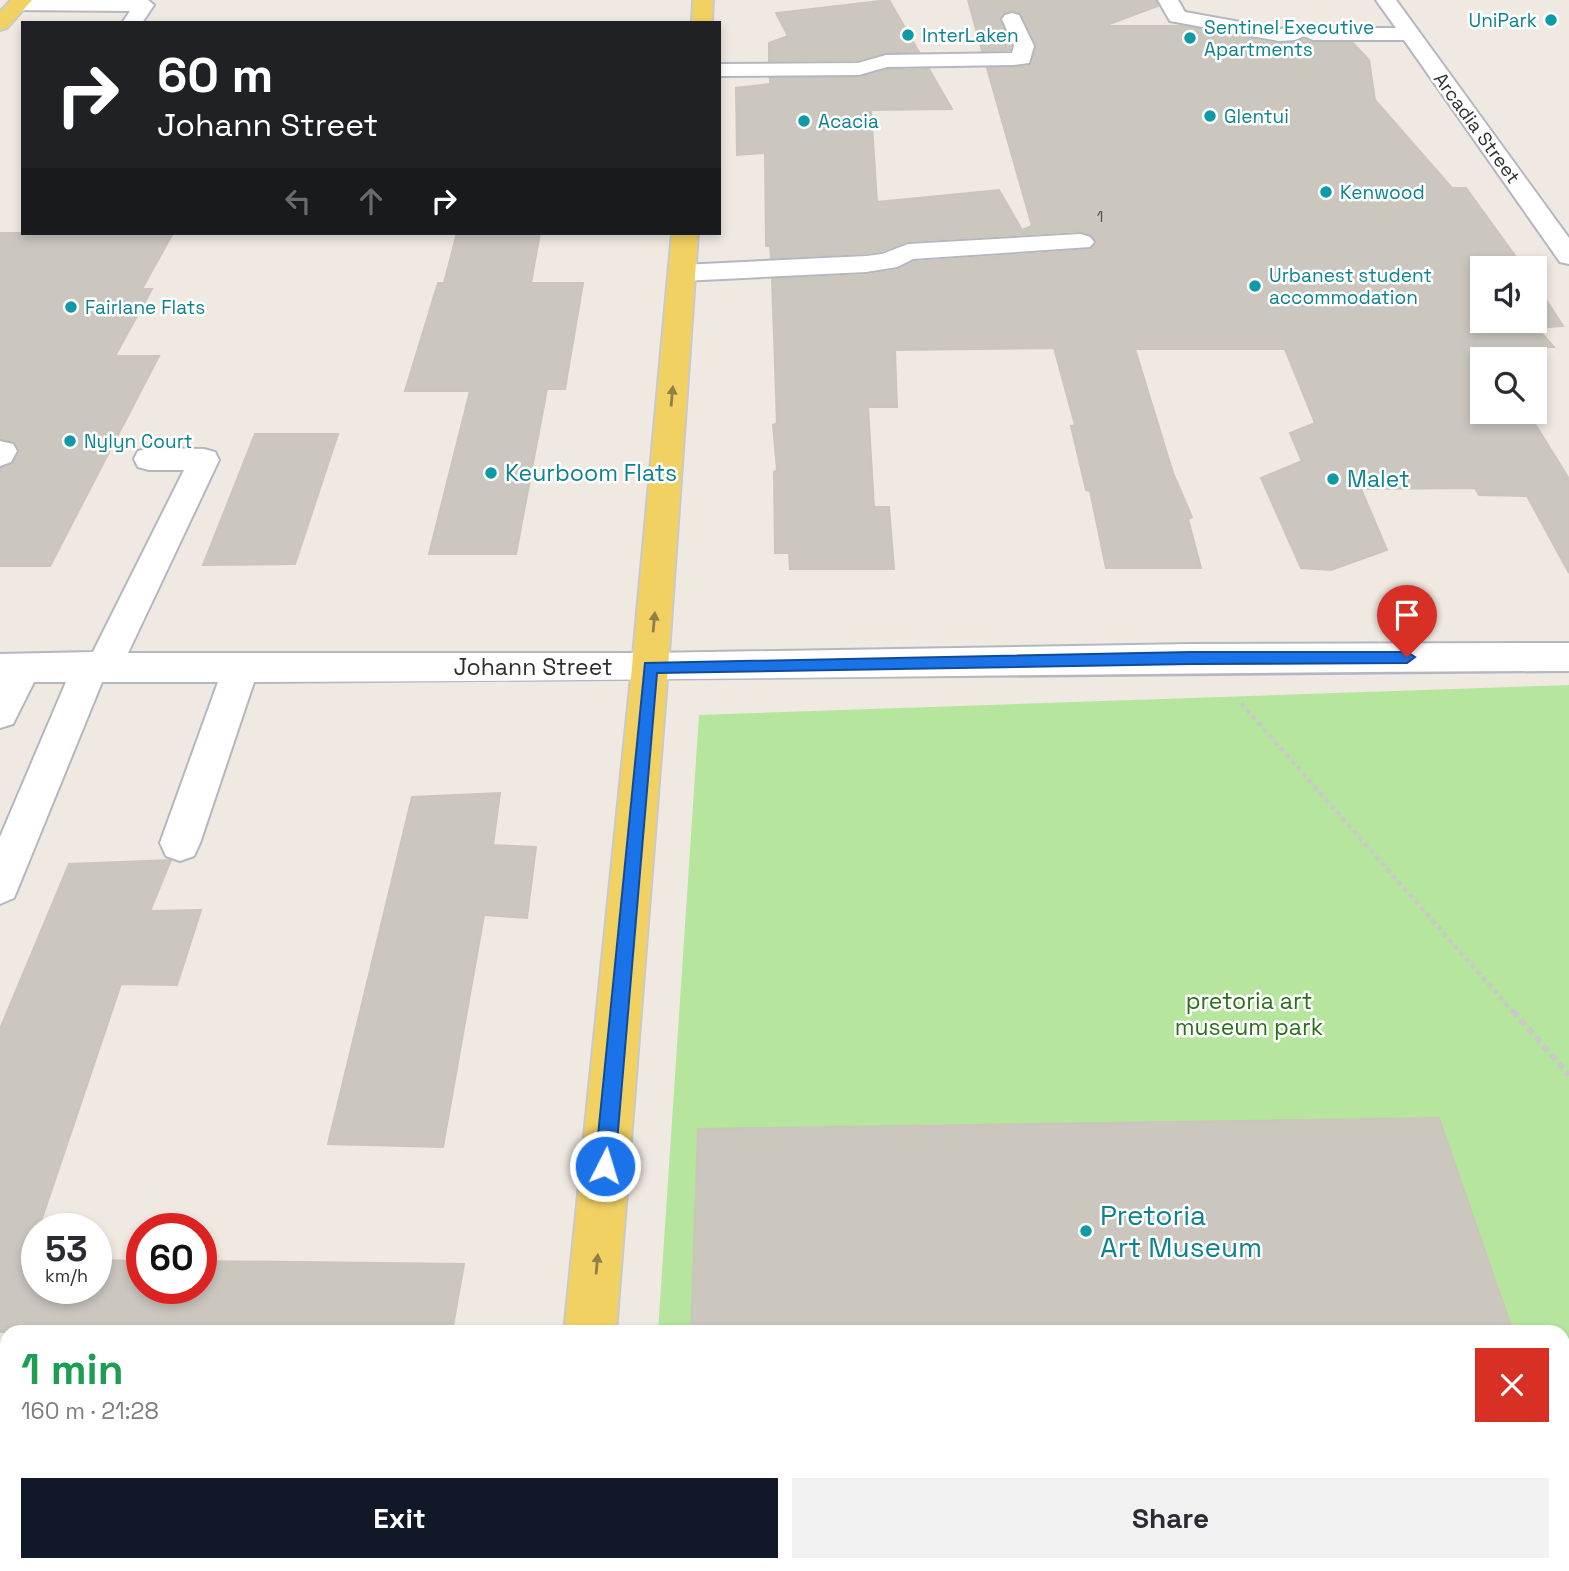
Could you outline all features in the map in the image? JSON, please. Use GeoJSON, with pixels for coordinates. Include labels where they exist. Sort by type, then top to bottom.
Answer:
{"type":"FeatureCollection","features":[{"type":"Feature","properties":{"kind":"main road"},"geometry":{"type":"LineString","coordinates":[[702,21],[704,0]]}},
{"type":"Feature","properties":{"kind":"main road"},"geometry":{"type":"LineString","coordinates":[[0,24],[20,3]]}},
{"type":"Feature","properties":{"kind":"main road"},"geometry":{"type":"LineString","coordinates":[[591,1325],[650,667],[685,235]]}},
{"type":"Feature","properties":{"kind":"street"},"geometry":{"type":"LineString","coordinates":[[1168,0],[1177,17],[1279,34],[1410,34]]}},
{"type":"Feature","properties":{"kind":"street","name":"Arcadia Street"},"geometry":{"type":"LineString","coordinates":[[1386,0],[1569,256]]}},
{"type":"Feature","properties":{"kind":"street"},"geometry":{"type":"LineString","coordinates":[[20,3],[144,5],[133,21]]}},
{"type":"Feature","properties":{"kind":"street"},"geometry":{"type":"LineString","coordinates":[[721,70],[859,69],[886,61],[1021,58],[1024,46],[1012,19]]}},
{"type":"Feature","properties":{"kind":"street"},"geometry":{"type":"LineString","coordinates":[[682,273],[866,264],[888,261],[908,252],[1082,242]]}},
{"type":"Feature","properties":{"kind":"street"},"geometry":{"type":"LineString","coordinates":[[0,885],[98,666],[204,460],[149,459]]}},
{"type":"Feature","properties":{"kind":"street","name":"Johann Street"},"geometry":{"type":"LineString","coordinates":[[12,668],[650,667],[1191,658],[1569,657]]}},
{"type":"Feature","properties":{"kind":"street"},"geometry":{"type":"LineString","coordinates":[[180,843],[243,666]]}},
{"type":"Feature","properties":{"kind":"street"},"geometry":{"type":"LineString","coordinates":[[0,713],[12,668]]}},
{"type":"Feature","properties":{"kind":"path"},"geometry":{"type":"LineString","coordinates":[[1235,696],[1569,1075]]}},
{"type":"Feature","properties":{"kind":"green space","name":"pretoria art museum park"},"geometry":{"type":"Polygon","coordinates":[[[1569,685],[1569,1325],[658,1325],[699,715],[1569,685]]]}},
{"type":"Feature","properties":{"kind":"building"},"geometry":{"type":"Polygon","coordinates":[[[889,0],[919,52],[886,52],[858,60],[769,61],[769,43],[788,36],[776,13],[889,0]]]}},
{"type":"Feature","properties":{"kind":"building"},"geometry":{"type":"Polygon","coordinates":[[[968,0],[1155,0],[1158,6],[1104,26],[1184,26],[1279,44],[1304,39],[1313,43],[1353,43],[1369,60],[1375,100],[1452,188],[1466,188],[1515,256],[1470,256],[1470,333],[1541,333],[1554,347],[1470,347],[1470,424],[1535,424],[1569,479],[1569,573],[1527,496],[1479,495],[1475,488],[1361,489],[1387,550],[1331,570],[1301,568],[1261,478],[1302,461],[1290,433],[1315,423],[1285,349],[1135,349],[1173,473],[1192,517],[1188,519],[1201,568],[1106,568],[1090,491],[1086,490],[1071,426],[1075,425],[1054,348],[895,350],[897,407],[868,407],[874,507],[889,507],[894,569],[790,569],[789,553],[775,553],[774,472],[777,470],[773,425],[777,423],[772,279],[866,275],[897,270],[914,262],[1090,250],[1097,242],[1091,235],[1081,231],[908,241],[881,251],[866,253],[771,258],[770,246],[766,246],[765,153],[737,155],[736,88],[770,84],[770,78],[859,78],[887,70],[929,69],[952,109],[871,110],[877,202],[999,190],[1022,230],[1032,226],[987,68],[1029,66],[1036,45],[1021,14],[1011,10],[1003,13],[1000,20],[1011,46],[1010,50],[982,51],[968,0]]]}},
{"type":"Feature","properties":{"kind":"building"},"geometry":{"type":"Polygon","coordinates":[[[0,233],[172,235],[142,289],[152,289],[115,356],[159,356],[50,566],[0,566],[0,468],[12,464],[19,452],[14,441],[0,439],[0,233]]]}},
{"type":"Feature","properties":{"kind":"building","name":"Keurboom Flats"},"geometry":{"type":"Polygon","coordinates":[[[456,235],[540,235],[531,283],[583,283],[565,389],[547,389],[516,554],[429,554],[470,391],[405,391],[438,283],[444,283],[456,235]]]}},
{"type":"Feature","properties":{"kind":"building"},"geometry":{"type":"Polygon","coordinates":[[[1547,301],[1563,326],[1547,327],[1547,301]]]}},
{"type":"Feature","properties":{"kind":"building"},"geometry":{"type":"Polygon","coordinates":[[[255,434],[338,434],[295,564],[203,565],[255,434]]]}},
{"type":"Feature","properties":{"kind":"building"},"geometry":{"type":"Polygon","coordinates":[[[500,793],[493,845],[536,847],[527,918],[484,915],[443,1147],[328,1144],[412,797],[500,793]]]}},
{"type":"Feature","properties":{"kind":"building"},"geometry":{"type":"Polygon","coordinates":[[[171,860],[150,911],[201,910],[177,985],[121,984],[44,1213],[21,1213],[21,1304],[112,1304],[112,1260],[126,1261],[126,1304],[217,1304],[217,1261],[464,1264],[453,1325],[0,1325],[0,1029],[69,864],[171,860]]]}},
{"type":"Feature","properties":{"kind":"building","name":"Pretoria Art Museum"},"geometry":{"type":"Polygon","coordinates":[[[1439,1118],[1511,1325],[691,1325],[698,1129],[1439,1118]]]}},
{"type":"Feature","properties":{"kind":"place","name":"UniPark"},"geometry":{"type":"Point","coordinates":[1551,20]}},
{"type":"Feature","properties":{"kind":"place","name":"InterLaken"},"geometry":{"type":"Point","coordinates":[908,35]}},
{"type":"Feature","properties":{"kind":"place","name":"Sentinel Executive Apartments"},"geometry":{"type":"Point","coordinates":[1190,38]}},
{"type":"Feature","properties":{"kind":"place","name":"Glentui"},"geometry":{"type":"Point","coordinates":[1210,116]}},
{"type":"Feature","properties":{"kind":"place","name":"Acacia"},"geometry":{"type":"Point","coordinates":[804,121]}},
{"type":"Feature","properties":{"kind":"place","name":"Kenwood"},"geometry":{"type":"Point","coordinates":[1326,192]}},
{"type":"Feature","properties":{"kind":"place","name":"Urbanest student accommodation"},"geometry":{"type":"Point","coordinates":[1255,286]}},
{"type":"Feature","properties":{"kind":"place","name":"Fairlane Flats"},"geometry":{"type":"Point","coordinates":[71,307]}},
{"type":"Feature","properties":{"kind":"place","name":"Nylyn Court"},"geometry":{"type":"Point","coordinates":[70,441]}},
{"type":"Feature","properties":{"kind":"place","name":"Keurboom Flats"},"geometry":{"type":"Point","coordinates":[491,473]}},
{"type":"Feature","properties":{"kind":"place","name":"Malet"},"geometry":{"type":"Point","coordinates":[1333,479]}},
{"type":"Feature","properties":{"kind":"place","name":"Pretoria Art Museum"},"geometry":{"type":"Point","coordinates":[1086,1231]}},
{"type":"Feature","properties":{"kind":"route"},"geometry":{"type":"LineString","coordinates":[[605,1166],[650,667],[1407,657]]}}]}
